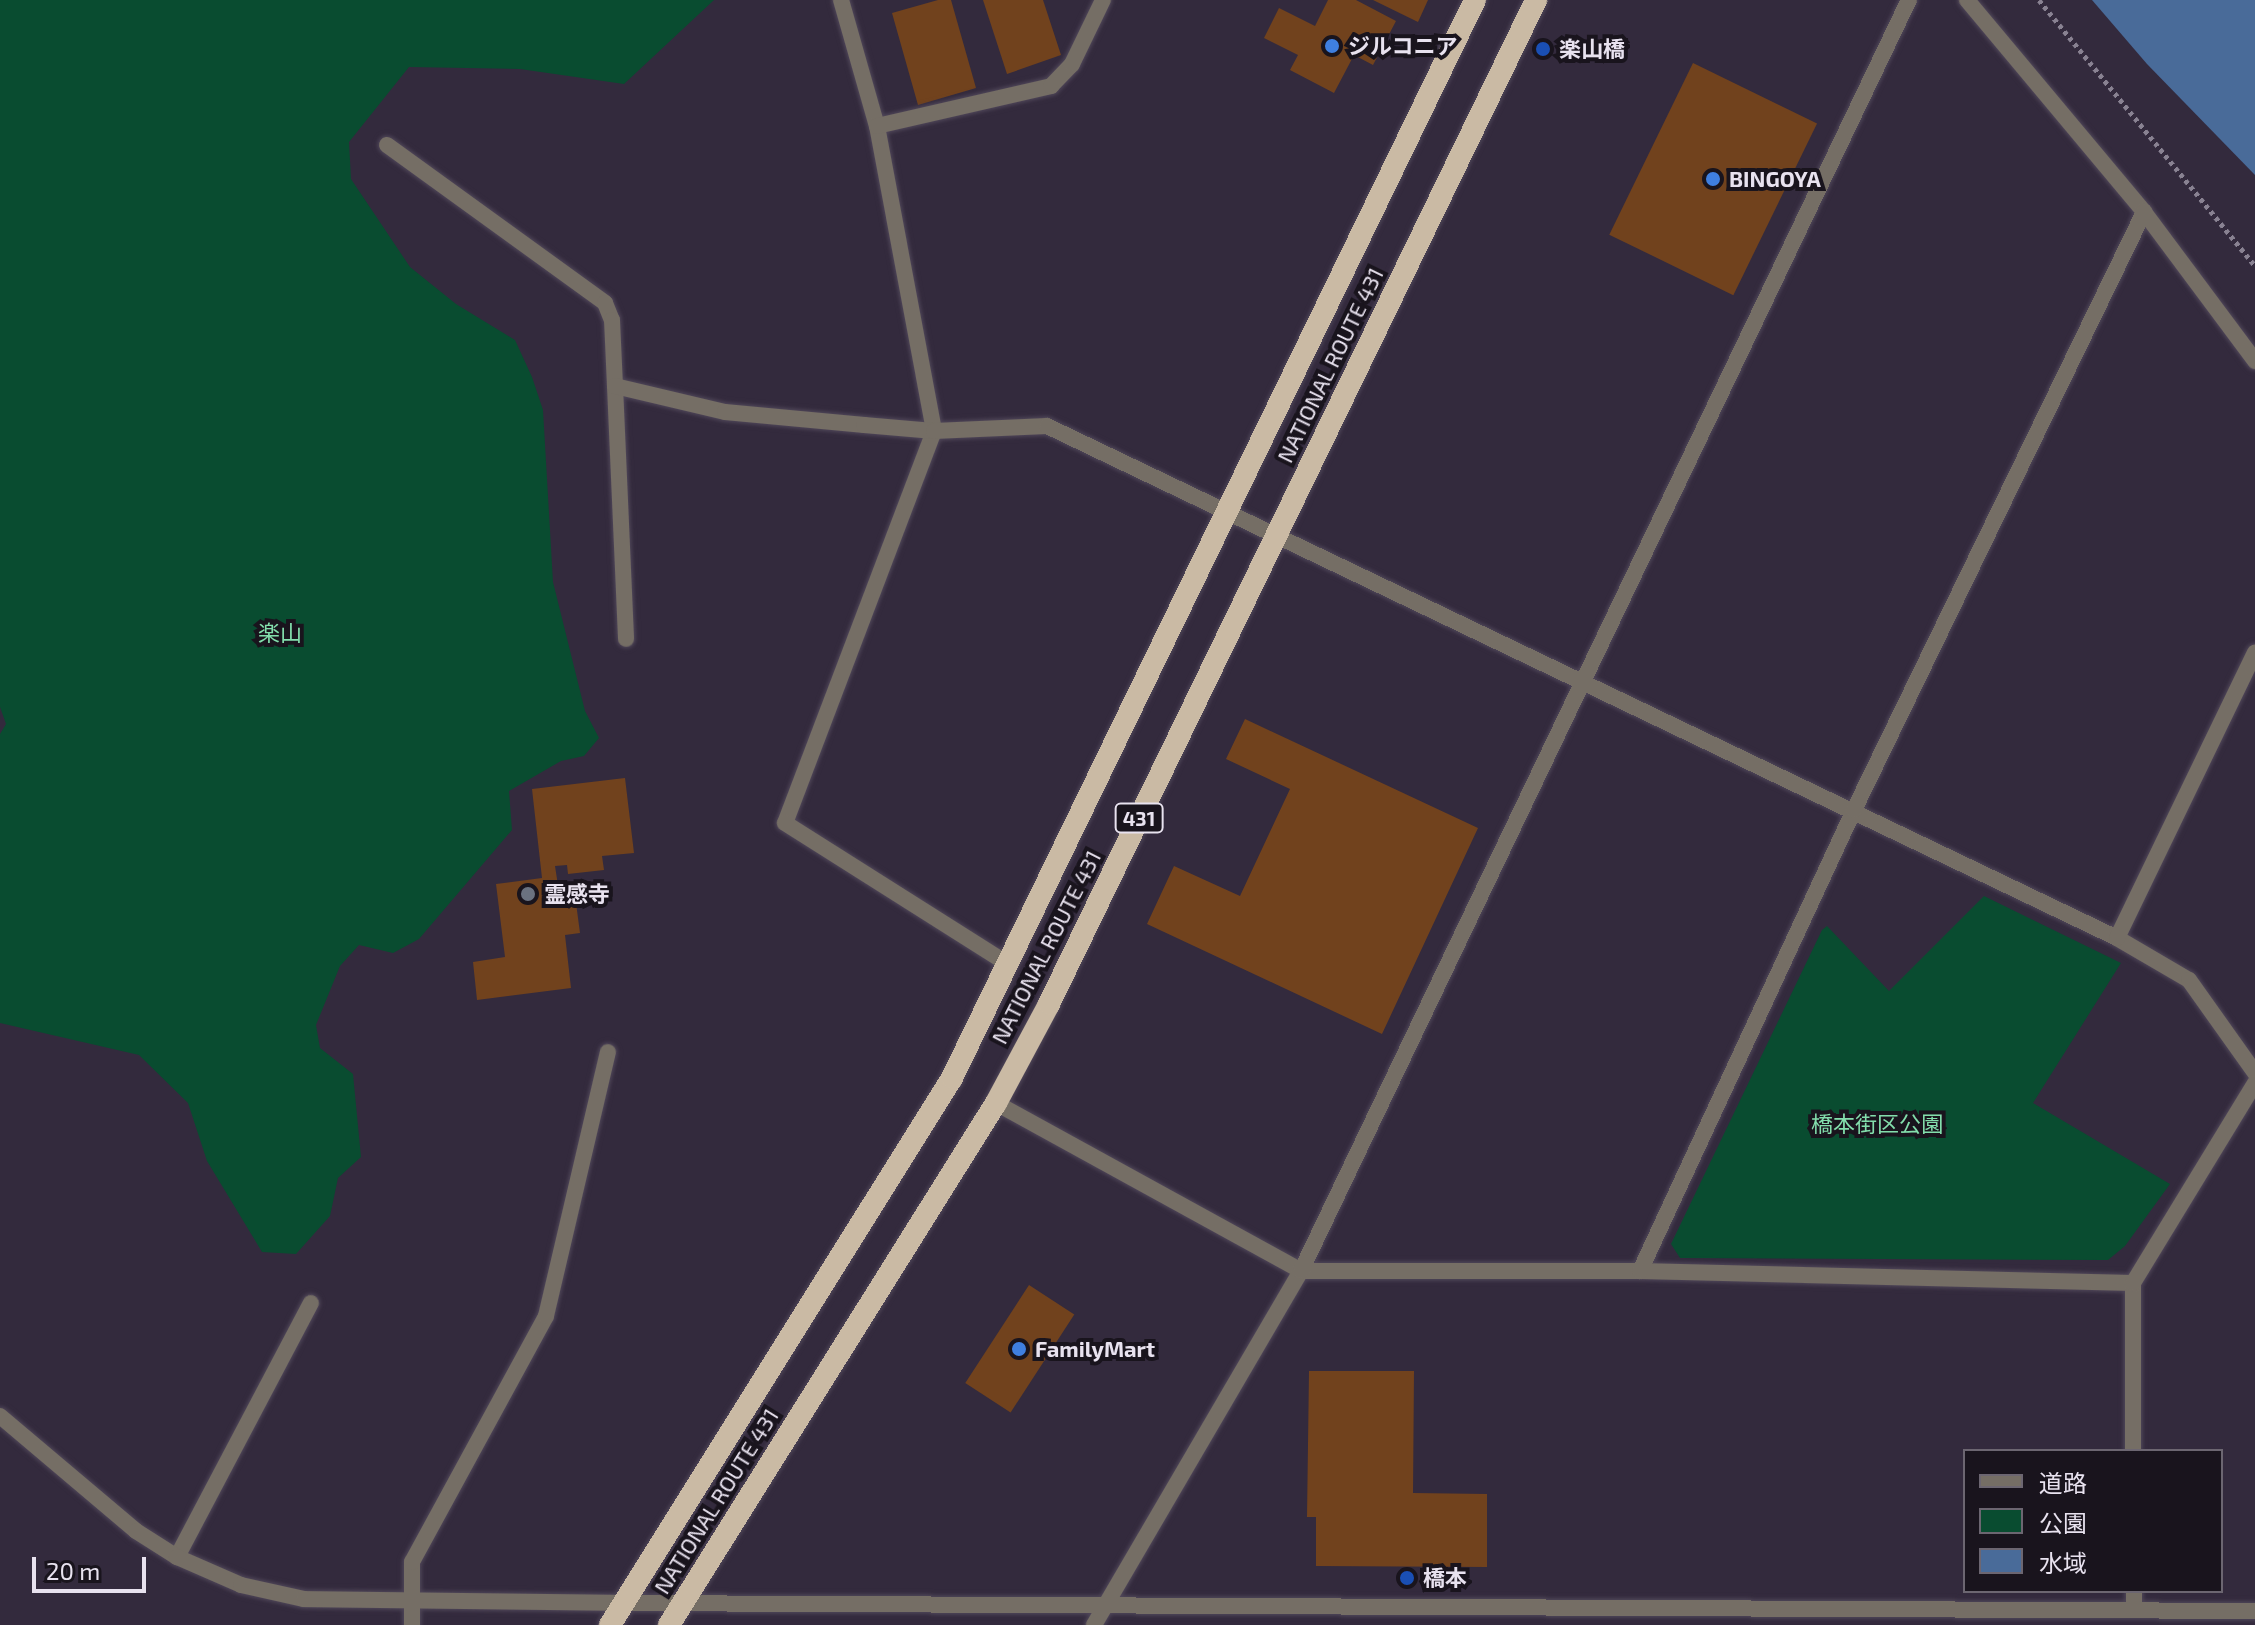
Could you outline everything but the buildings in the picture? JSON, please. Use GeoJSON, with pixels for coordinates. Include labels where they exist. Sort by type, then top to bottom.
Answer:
{"type":"FeatureCollection","features":[{"type":"Feature","properties":{"kind":"highway","name":"NATIONAL ROUTE 431"},"geometry":{"type":"LineString","coordinates":[[610,1625],[891,1183],[1010,965],[1475,0]]}},
{"type":"Feature","properties":{"kind":"highway","name":"NATIONAL ROUTE 431"},"geometry":{"type":"LineString","coordinates":[[669,1625],[996,1103],[1536,0]]}},
{"type":"Feature","properties":{"kind":"street"},"geometry":{"type":"LineString","coordinates":[[841,0],[877,126],[934,431],[785,823],[1010,965]]}},
{"type":"Feature","properties":{"kind":"street"},"geometry":{"type":"LineString","coordinates":[[877,126],[1051,86],[1072,64],[1103,0]]}},
{"type":"Feature","properties":{"kind":"street"},"geometry":{"type":"LineString","coordinates":[[1094,1625],[1301,1271],[1909,0]]}},
{"type":"Feature","properties":{"kind":"street"},"geometry":{"type":"LineString","coordinates":[[1967,0],[2144,212],[2255,361]]}},
{"type":"Feature","properties":{"kind":"street"},"geometry":{"type":"LineString","coordinates":[[387,145],[605,303],[612,320],[626,639]]}},
{"type":"Feature","properties":{"kind":"street"},"geometry":{"type":"LineString","coordinates":[[1640,1271],[1854,810],[2144,212]]}},
{"type":"Feature","properties":{"kind":"street"},"geometry":{"type":"LineString","coordinates":[[615,386],[725,412],[934,431],[1047,426],[1229,515],[1585,679],[2117,938],[2189,980],[2255,1073]]}},
{"type":"Feature","properties":{"kind":"street"},"geometry":{"type":"LineString","coordinates":[[2117,938],[2255,653]]}},
{"type":"Feature","properties":{"kind":"street"},"geometry":{"type":"LineString","coordinates":[[412,1625],[412,1562],[521,1353],[546,1316],[608,1052]]}},
{"type":"Feature","properties":{"kind":"street"},"geometry":{"type":"LineString","coordinates":[[2133,1449],[2133,1283],[2255,1083]]}},
{"type":"Feature","properties":{"kind":"street"},"geometry":{"type":"LineString","coordinates":[[996,1103],[1301,1271],[1640,1271],[2133,1283]]}},
{"type":"Feature","properties":{"kind":"street"},"geometry":{"type":"LineString","coordinates":[[177,1557],[311,1303]]}},
{"type":"Feature","properties":{"kind":"street"},"geometry":{"type":"LineString","coordinates":[[0,1416],[108,1511],[177,1557],[241,1585],[304,1599],[623,1603],[1105,1603],[1988,1617],[2134,1610],[2255,1611]]}},
{"type":"Feature","properties":{"kind":"street"},"geometry":{"type":"LineString","coordinates":[[2134,1593],[2134,1610]]}},
{"type":"Feature","properties":{"kind":"path"},"geometry":{"type":"LineString","coordinates":[[2039,0],[2255,266]]}},
{"type":"Feature","properties":{"kind":"green space","name":"楽山"},"geometry":{"type":"Polygon","coordinates":[[[0,0],[714,0],[624,84],[520,69],[409,67],[349,142],[351,179],[410,267],[456,304],[515,340],[532,377],[543,410],[553,582],[585,711],[599,738],[584,756],[561,761],[509,791],[512,830],[419,939],[393,953],[359,945],[340,966],[316,1025],[320,1048],[353,1074],[361,1157],[338,1178],[330,1216],[296,1254],[262,1252],[207,1161],[188,1103],[139,1055],[0,1023],[0,734],[6,724],[0,707],[0,0]]]}},
{"type":"Feature","properties":{"kind":"green space","name":"橋本街区公園"},"geometry":{"type":"Polygon","coordinates":[[[1984,896],[2121,963],[2033,1103],[2170,1184],[2125,1246],[2108,1260],[1680,1258],[1671,1244],[1822,930],[1827,926],[1889,991],[1984,896]]]}},
{"type":"Feature","properties":{"kind":"water"},"geometry":{"type":"Polygon","coordinates":[[[2092,0],[2255,0],[2255,175],[2147,64],[2092,0]]]}},
{"type":"Feature","properties":{"kind":"place","name":"ジルコニア"},"geometry":{"type":"Point","coordinates":[1332,46]}},
{"type":"Feature","properties":{"kind":"place","name":"楽山橋"},"geometry":{"type":"Point","coordinates":[1543,49]}},
{"type":"Feature","properties":{"kind":"place","name":"BINGOYA"},"geometry":{"type":"Point","coordinates":[1713,179]}},
{"type":"Feature","properties":{"kind":"place","name":"霊感寺"},"geometry":{"type":"Point","coordinates":[528,894]}},
{"type":"Feature","properties":{"kind":"place","name":"FamilyMart"},"geometry":{"type":"Point","coordinates":[1019,1349]}},
{"type":"Feature","properties":{"kind":"place","name":"橋本"},"geometry":{"type":"Point","coordinates":[1407,1578]}}]}
